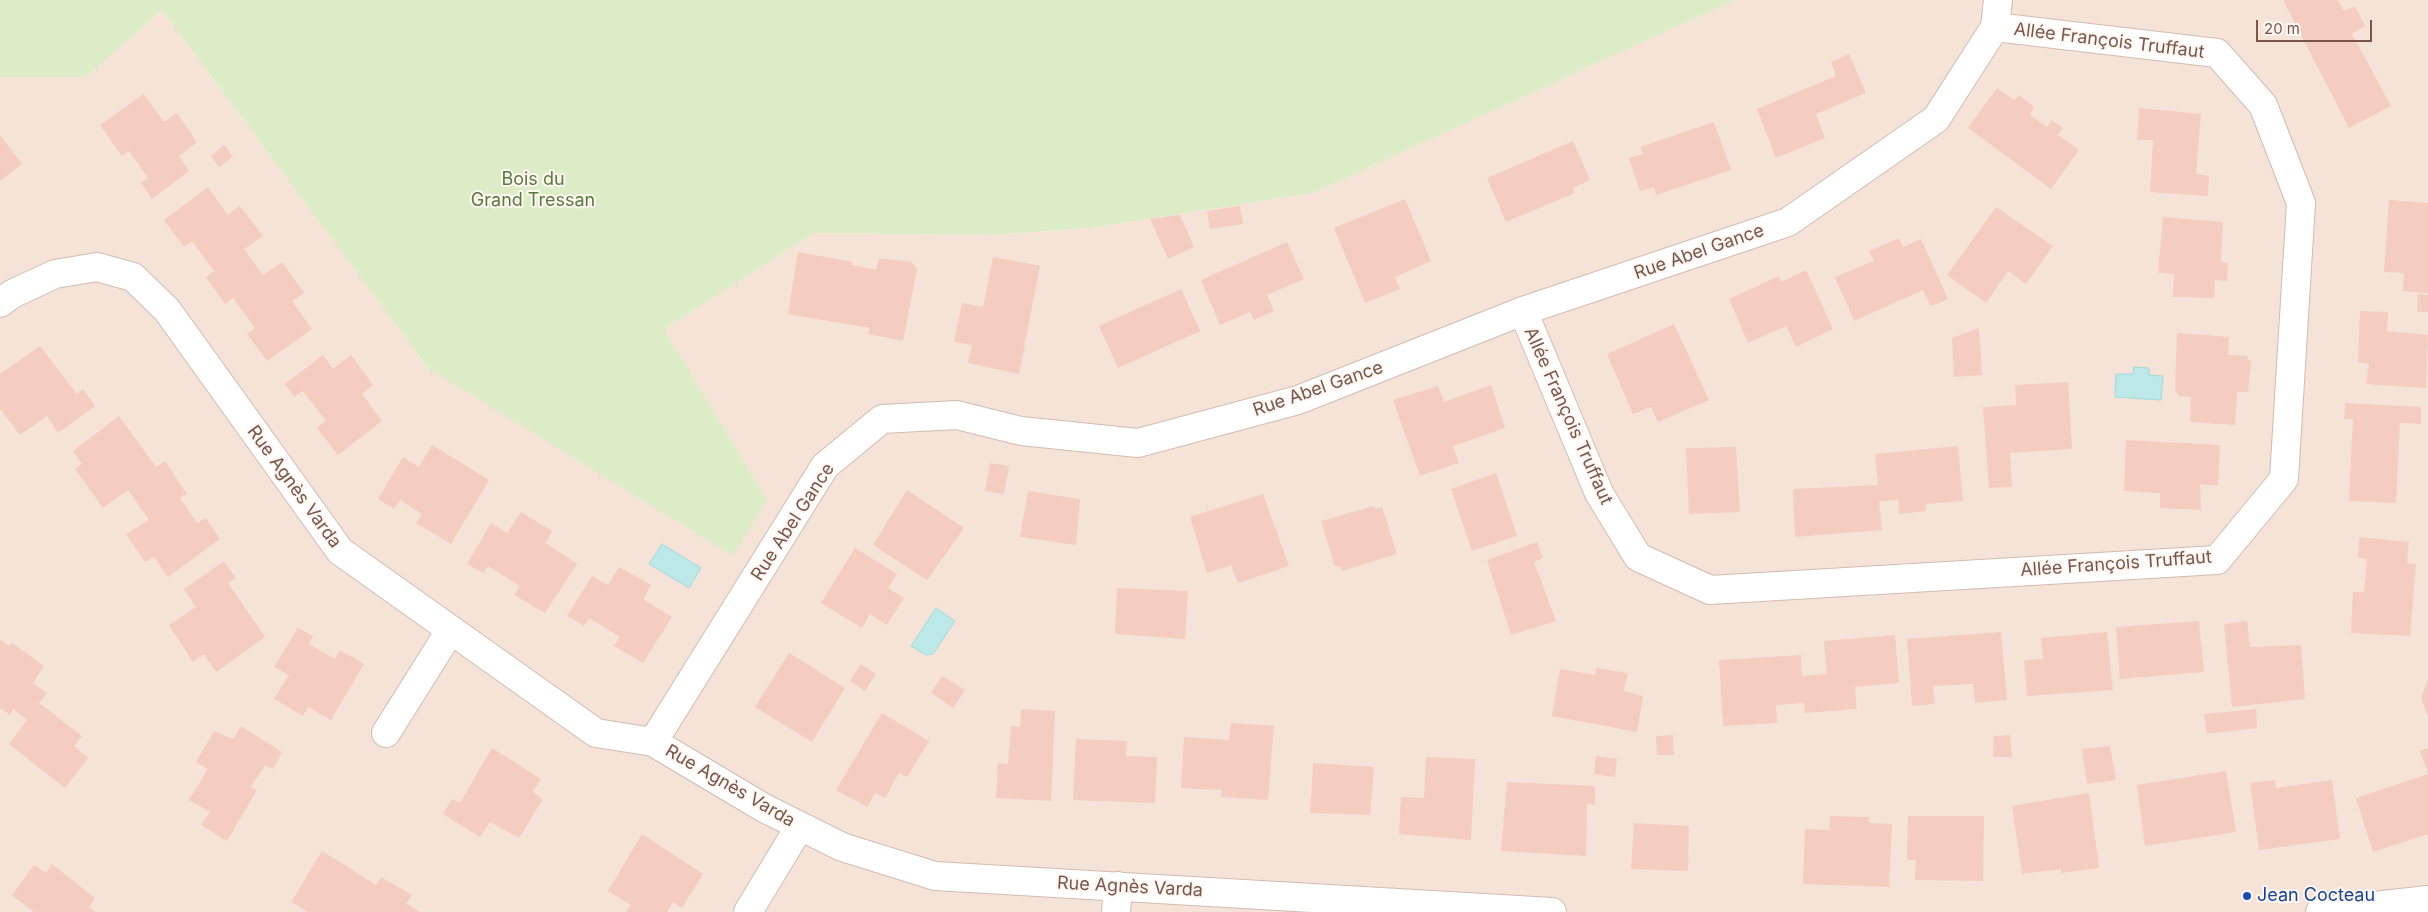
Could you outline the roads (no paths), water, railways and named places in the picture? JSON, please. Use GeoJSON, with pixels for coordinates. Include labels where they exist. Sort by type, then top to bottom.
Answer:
{"type":"FeatureCollection","features":[{"type":"Feature","properties":{"kind":"street","name":"Rue Abel Gance"},"geometry":{"type":"LineString","coordinates":[[653,742],[825,466],[882,419],[958,415],[1021,431],[1138,443],[1298,400],[1522,311],[1788,222],[1936,119],[1996,27],[1998,0]]}},
{"type":"Feature","properties":{"kind":"street","name":"Allée François Truffaut"},"geometry":{"type":"LineString","coordinates":[[1522,311],[1599,493],[1638,557],[1710,590],[2217,560],[2284,479],[2301,203],[2263,105],[2217,53],[1996,27]]}},
{"type":"Feature","properties":{"kind":"street","name":"Rue Agnès Varda"},"geometry":{"type":"LineString","coordinates":[[0,303],[12,294],[55,274],[97,267],[133,277],[168,310],[340,551],[596,734],[653,742],[764,808],[842,847],[935,876],[1117,899],[1552,912]]}},
{"type":"Feature","properties":{"kind":"street"},"geometry":{"type":"LineString","coordinates":[[386,734],[450,630]]}},
{"type":"Feature","properties":{"kind":"street"},"geometry":{"type":"LineString","coordinates":[[748,912],[800,826]]}},
{"type":"Feature","properties":{"kind":"street"},"geometry":{"type":"LineString","coordinates":[[2320,912],[2428,900]]}},
{"type":"Feature","properties":{"kind":"water"},"geometry":{"type":"Polygon","coordinates":[[[2134,367],[2149,368],[2149,375],[2163,376],[2161,400],[2115,397],[2116,374],[2133,374],[2134,367]]]}},
{"type":"Feature","properties":{"kind":"water"},"geometry":{"type":"Polygon","coordinates":[[[662,544],[701,568],[689,588],[649,564],[662,544]]]}},
{"type":"Feature","properties":{"kind":"water"},"geometry":{"type":"Polygon","coordinates":[[[936,608],[955,621],[933,654],[926,655],[911,646],[936,608]]]}},
{"type":"Feature","properties":{"kind":"place","name":"Jean Cocteau"},"geometry":{"type":"Point","coordinates":[2247,896]}},
{"type":"Feature","properties":{"kind":"park label","name":"Bois du Grand Tressan"},"geometry":{"type":"Point","coordinates":[533,190]}}]}
